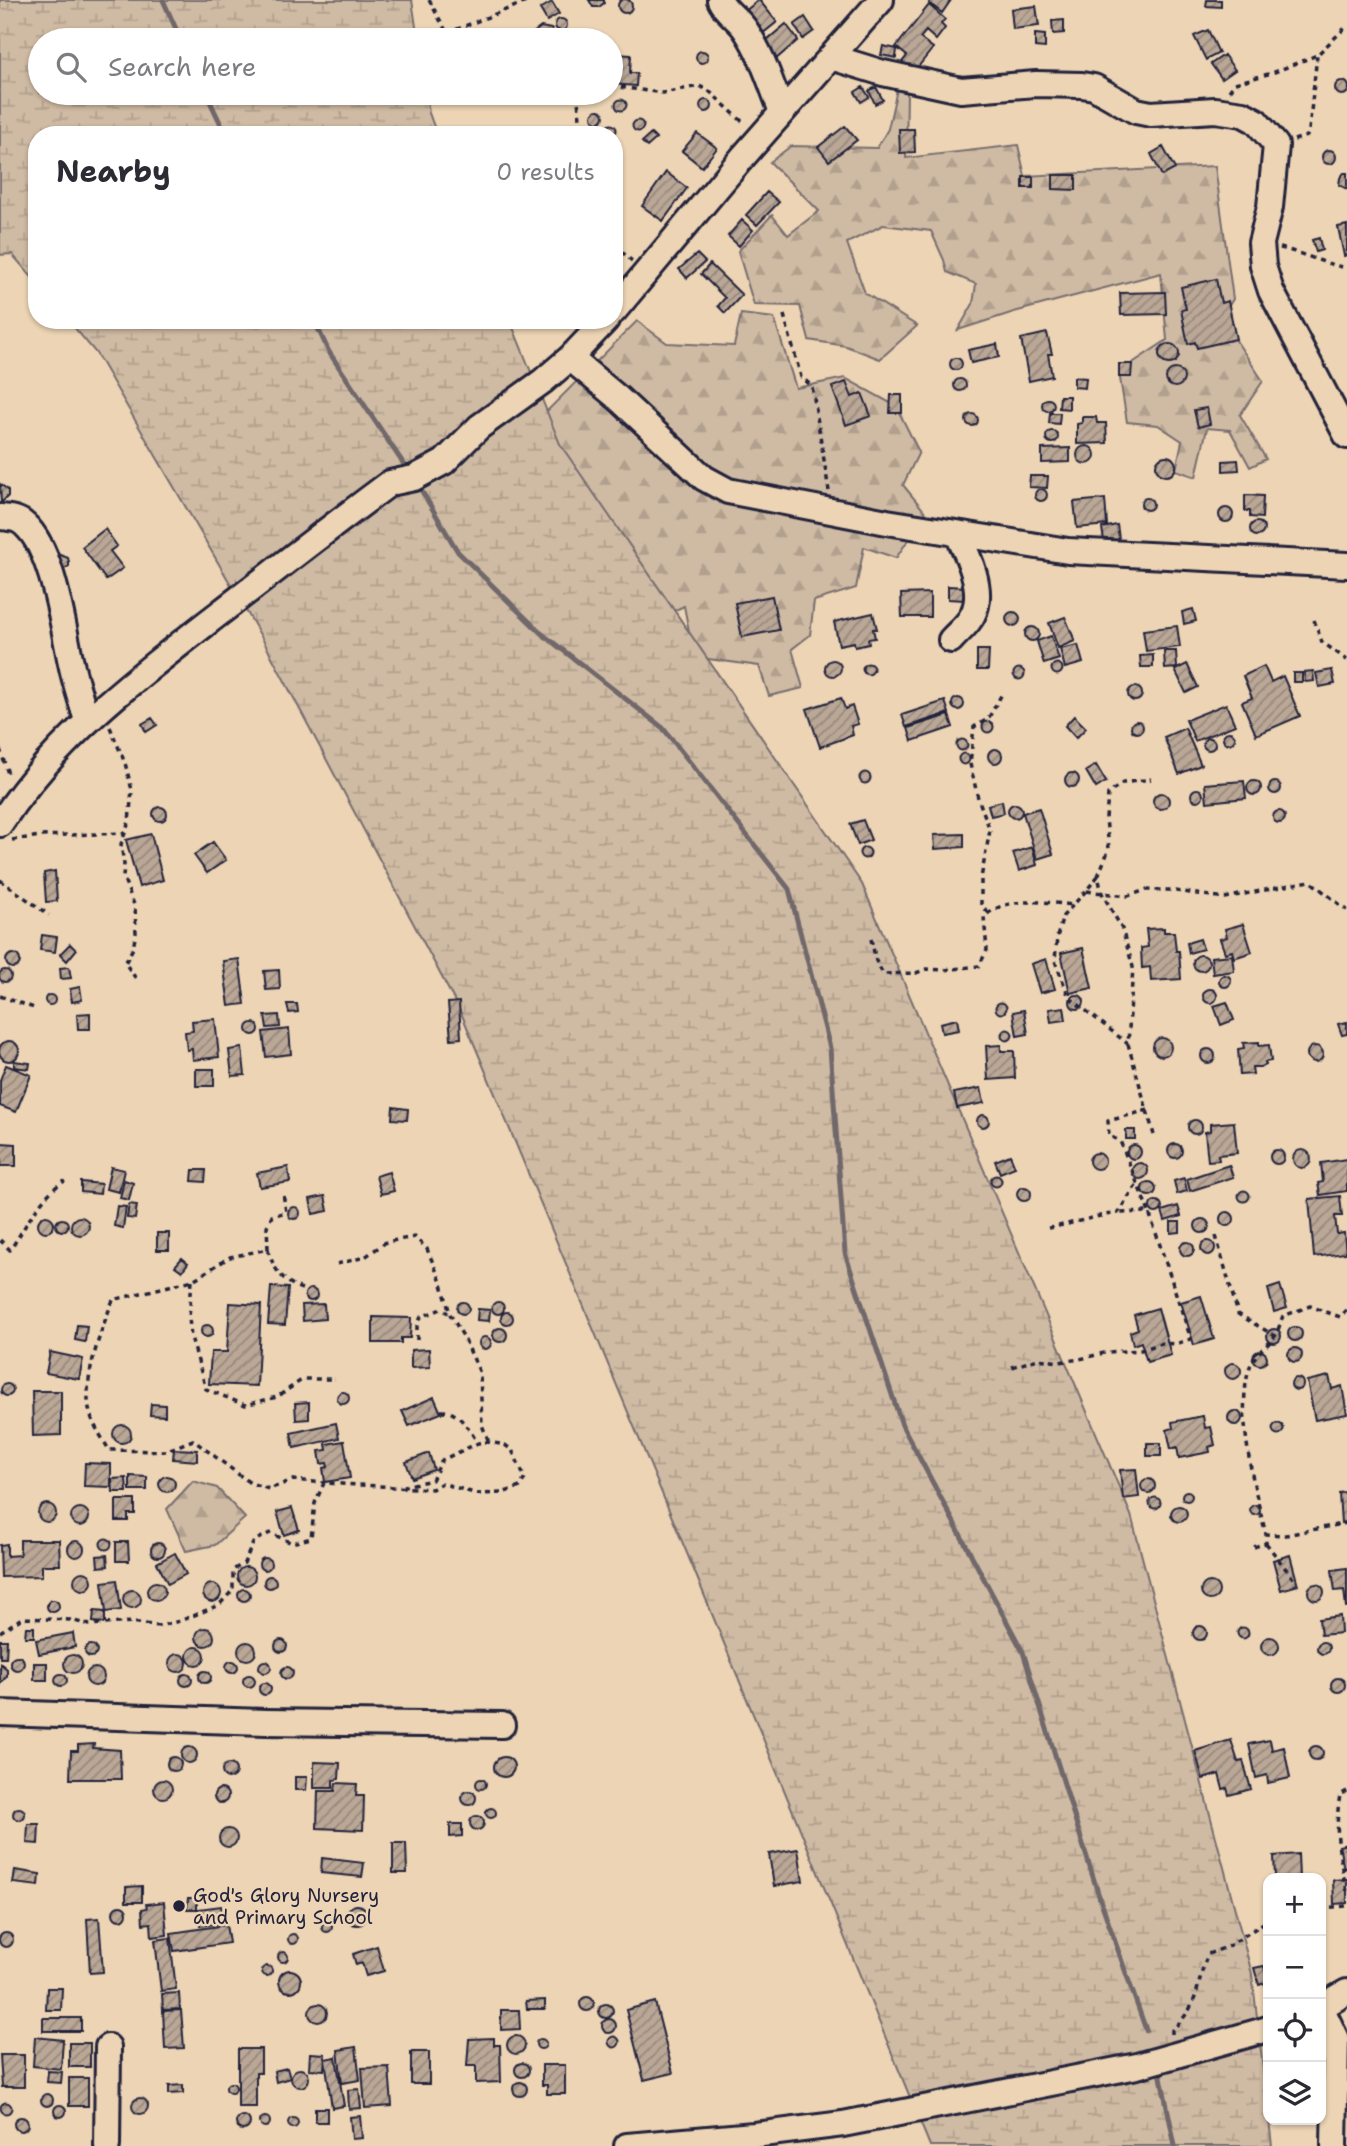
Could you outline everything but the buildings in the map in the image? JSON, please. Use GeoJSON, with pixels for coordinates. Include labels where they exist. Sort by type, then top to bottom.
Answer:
{"type":"FeatureCollection","features":[{"type":"Feature","properties":{"kind":"street"},"geometry":{"type":"LineString","coordinates":[[720,0],[729,13],[743,25],[752,40],[782,112]]}},
{"type":"Feature","properties":{"kind":"street"},"geometry":{"type":"LineString","coordinates":[[623,301],[759,138],[881,0]]}},
{"type":"Feature","properties":{"kind":"street"},"geometry":{"type":"LineString","coordinates":[[831,57],[883,73],[961,90],[1036,84],[1082,85],[1094,87],[1136,111],[1151,114],[1215,110],[1243,114],[1256,121],[1276,145],[1270,207],[1261,243],[1263,266],[1271,291],[1347,436]]}},
{"type":"Feature","properties":{"kind":"street"},"geometry":{"type":"LineString","coordinates":[[4,833],[16,799],[87,721],[106,704],[390,483],[414,478],[444,462],[479,428],[570,358],[597,329]]}},
{"type":"Feature","properties":{"kind":"street"},"geometry":{"type":"LineString","coordinates":[[570,358],[598,380],[677,456],[710,482],[740,493],[1032,546],[1110,554],[1347,565]]}},
{"type":"Feature","properties":{"kind":"street"},"geometry":{"type":"LineString","coordinates":[[0,517],[12,518],[27,526],[44,556],[87,721]]}},
{"type":"Feature","properties":{"kind":"street"},"geometry":{"type":"LineString","coordinates":[[951,640],[972,617],[977,603],[972,563],[957,533]]}},
{"type":"Feature","properties":{"kind":"street"},"geometry":{"type":"LineString","coordinates":[[0,1713],[265,1722],[502,1725]]}},
{"type":"Feature","properties":{"kind":"street"},"geometry":{"type":"LineString","coordinates":[[1326,2004],[1347,1992]]}},
{"type":"Feature","properties":{"kind":"street"},"geometry":{"type":"LineString","coordinates":[[1326,2018],[1336,2039],[1334,2146]]}},
{"type":"Feature","properties":{"kind":"street"},"geometry":{"type":"LineString","coordinates":[[627,2146],[728,2142],[843,2123],[1068,2081],[1172,2057],[1263,2030]]}},
{"type":"Feature","properties":{"kind":"street"},"geometry":{"type":"LineString","coordinates":[[107,2146],[108,2047]]}},
{"type":"Feature","properties":{"kind":"path"},"geometry":{"type":"LineString","coordinates":[[429,0],[444,28]]}},
{"type":"Feature","properties":{"kind":"path"},"geometry":{"type":"LineString","coordinates":[[460,28],[531,0]]}},
{"type":"Feature","properties":{"kind":"path"},"geometry":{"type":"LineString","coordinates":[[1215,110],[1235,83],[1272,74],[1317,55],[1347,26]]}},
{"type":"Feature","properties":{"kind":"path"},"geometry":{"type":"LineString","coordinates":[[1276,145],[1307,136],[1317,55]]}},
{"type":"Feature","properties":{"kind":"path"},"geometry":{"type":"LineString","coordinates":[[623,88],[663,93],[699,86],[708,90],[759,138]]}},
{"type":"Feature","properties":{"kind":"path"},"geometry":{"type":"LineString","coordinates":[[578,105],[581,126]]}},
{"type":"Feature","properties":{"kind":"path"},"geometry":{"type":"LineString","coordinates":[[1261,243],[1307,254],[1334,266],[1347,268]]}},
{"type":"Feature","properties":{"kind":"path"},"geometry":{"type":"LineString","coordinates":[[784,315],[801,377],[812,386],[832,510]]}},
{"type":"Feature","properties":{"kind":"path"},"geometry":{"type":"LineString","coordinates":[[1314,620],[1322,642],[1347,660]]}},
{"type":"Feature","properties":{"kind":"path"},"geometry":{"type":"LineString","coordinates":[[988,912],[981,905],[981,878],[990,830],[970,764],[974,727],[988,719],[1003,692]]}},
{"type":"Feature","properties":{"kind":"path"},"geometry":{"type":"LineString","coordinates":[[106,704],[107,719],[132,790],[129,822],[121,844],[123,877],[135,907],[136,933],[133,948],[125,963],[137,981]]}},
{"type":"Feature","properties":{"kind":"path"},"geometry":{"type":"LineString","coordinates":[[0,749],[16,799]]}},
{"type":"Feature","properties":{"kind":"path"},"geometry":{"type":"LineString","coordinates":[[1128,1044],[1069,997],[1055,961],[1057,937],[1063,916],[1098,876],[1109,849],[1106,818],[1108,794],[1123,783],[1151,779]]}},
{"type":"Feature","properties":{"kind":"path"},"geometry":{"type":"LineString","coordinates":[[4,833],[41,836],[125,833]]}},
{"type":"Feature","properties":{"kind":"path"},"geometry":{"type":"LineString","coordinates":[[1098,876],[1102,893],[1122,929],[1133,967],[1128,1044],[1154,1135]]}},
{"type":"Feature","properties":{"kind":"path"},"geometry":{"type":"LineString","coordinates":[[0,880],[49,915]]}},
{"type":"Feature","properties":{"kind":"path"},"geometry":{"type":"LineString","coordinates":[[1086,891],[1128,896],[1146,890],[1169,890],[1224,898],[1310,881],[1347,910]]}},
{"type":"Feature","properties":{"kind":"path"},"geometry":{"type":"LineString","coordinates":[[871,939],[876,961],[883,974],[916,974],[927,969],[967,969],[979,966],[987,950],[984,917],[988,912],[1009,904],[1049,902],[1073,905]]}},
{"type":"Feature","properties":{"kind":"path"},"geometry":{"type":"LineString","coordinates":[[0,996],[34,1008]]}},
{"type":"Feature","properties":{"kind":"path"},"geometry":{"type":"LineString","coordinates":[[1013,1367],[1038,1359],[1059,1362],[1108,1352],[1141,1350],[1162,1343],[1176,1344],[1191,1339],[1149,1212],[1121,1141],[1109,1136],[1108,1121],[1148,1110]]}},
{"type":"Feature","properties":{"kind":"path"},"geometry":{"type":"LineString","coordinates":[[0,1240],[10,1251],[42,1203],[65,1181]]}},
{"type":"Feature","properties":{"kind":"path"},"geometry":{"type":"LineString","coordinates":[[1118,1213],[1137,1184]]}},
{"type":"Feature","properties":{"kind":"path"},"geometry":{"type":"LineString","coordinates":[[282,1193],[286,1212],[272,1216],[267,1226],[268,1249],[272,1265],[290,1285],[302,1289]]}},
{"type":"Feature","properties":{"kind":"path"},"geometry":{"type":"LineString","coordinates":[[1048,1228],[1093,1216],[1149,1212]]}},
{"type":"Feature","properties":{"kind":"path"},"geometry":{"type":"LineString","coordinates":[[1216,1236],[1238,1314],[1275,1336]]}},
{"type":"Feature","properties":{"kind":"path"},"geometry":{"type":"LineString","coordinates":[[337,1264],[365,1257],[386,1242],[415,1237],[427,1249],[442,1284],[450,1314],[481,1373],[482,1425],[489,1442]]}},
{"type":"Feature","properties":{"kind":"path"},"geometry":{"type":"LineString","coordinates":[[268,1249],[230,1257],[192,1280],[113,1300],[103,1325],[88,1388],[90,1415],[109,1450],[164,1451],[193,1440],[250,1483],[269,1489],[293,1480],[432,1489],[442,1483],[477,1494],[502,1493],[520,1488],[525,1478],[512,1450],[505,1445],[489,1442],[478,1443],[442,1460],[432,1480],[404,1486]]}},
{"type":"Feature","properties":{"kind":"path"},"geometry":{"type":"LineString","coordinates":[[192,1280],[189,1318],[191,1337],[206,1389],[244,1405],[277,1397],[303,1379],[335,1379]]}},
{"type":"Feature","properties":{"kind":"path"},"geometry":{"type":"LineString","coordinates":[[1296,1585],[1266,1543],[1247,1437],[1244,1386],[1252,1361],[1275,1336],[1283,1316],[1310,1306],[1340,1317],[1347,1310]]}},
{"type":"Feature","properties":{"kind":"path"},"geometry":{"type":"LineString","coordinates":[[417,1340],[421,1317],[441,1309],[450,1314]]}},
{"type":"Feature","properties":{"kind":"path"},"geometry":{"type":"LineString","coordinates":[[441,1411],[447,1410],[464,1422],[478,1443]]}},
{"type":"Feature","properties":{"kind":"path"},"geometry":{"type":"LineString","coordinates":[[0,1632],[22,1618],[70,1620],[90,1625],[132,1622],[159,1626],[219,1605],[233,1590],[233,1570],[244,1563],[254,1541],[270,1533],[292,1543],[311,1538],[315,1503],[324,1483]]}},
{"type":"Feature","properties":{"kind":"path"},"geometry":{"type":"LineString","coordinates":[[1266,1534],[1286,1535],[1347,1523]]}},
{"type":"Feature","properties":{"kind":"path"},"geometry":{"type":"LineString","coordinates":[[1254,1547],[1266,1543]]}},
{"type":"Feature","properties":{"kind":"path"},"geometry":{"type":"LineString","coordinates":[[1347,1791],[1340,1795],[1336,1818],[1338,1856],[1347,1891]]}},
{"type":"Feature","properties":{"kind":"path"},"geometry":{"type":"LineString","coordinates":[[1326,1908],[1347,1906]]}},
{"type":"Feature","properties":{"kind":"path"},"geometry":{"type":"LineString","coordinates":[[1172,2057],[1172,2030],[1186,2017],[1198,1995],[1201,1970],[1208,1954],[1228,1946],[1263,1923]]}},
{"type":"Feature","properties":{"kind":"green space"},"geometry":{"type":"Polygon","coordinates":[[[0,0],[412,0],[416,28],[28,28],[28,105],[428,105],[434,126],[28,126],[28,273],[12,254],[0,255],[0,0]]]}},
{"type":"Feature","properties":{"kind":"green space"},"geometry":{"type":"Polygon","coordinates":[[[897,89],[907,90],[906,158],[1018,145],[1025,176],[1215,166],[1233,299],[1221,318],[1263,381],[1240,415],[1266,459],[1250,467],[1230,430],[1207,428],[1196,477],[1176,470],[1182,441],[1158,425],[1127,422],[1119,372],[1167,340],[1161,273],[1014,312],[958,330],[973,304],[976,284],[947,272],[931,231],[883,225],[847,243],[865,293],[917,326],[880,359],[846,346],[809,340],[800,306],[754,305],[738,251],[772,215],[788,235],[819,211],[770,162],[791,146],[877,148],[888,129],[897,89]]]}},
{"type":"Feature","properties":{"kind":"green space"},"geometry":{"type":"Polygon","coordinates":[[[741,314],[774,318],[796,388],[845,378],[896,406],[919,452],[903,485],[926,513],[896,558],[864,547],[856,588],[814,601],[810,635],[792,649],[803,688],[769,696],[759,666],[694,657],[684,606],[652,621],[522,436],[637,321],[667,343],[734,346],[741,314]]]}},
{"type":"Feature","properties":{"kind":"green space"},"geometry":{"type":"Polygon","coordinates":[[[76,329],[514,329],[560,444],[862,884],[1131,1515],[1252,1974],[1263,2069],[1263,2125],[1270,2125],[1272,2146],[930,2146],[694,1570],[462,1015],[262,638],[96,353],[76,329]]]}},
{"type":"Feature","properties":{"kind":"green space"},"geometry":{"type":"Polygon","coordinates":[[[193,1481],[217,1488],[245,1518],[215,1545],[186,1551],[167,1509],[193,1481]]]}},
{"type":"Feature","properties":{"kind":"waterway"},"geometry":{"type":"LineString","coordinates":[[163,0],[176,28]]}},
{"type":"Feature","properties":{"kind":"waterway"},"geometry":{"type":"LineString","coordinates":[[212,105],[222,126]]}},
{"type":"Feature","properties":{"kind":"waterway"},"geometry":{"type":"LineString","coordinates":[[318,329],[329,352],[409,472]]}},
{"type":"Feature","properties":{"kind":"waterway"},"geometry":{"type":"LineString","coordinates":[[417,483],[458,552],[541,633],[663,728],[789,889],[830,1048],[845,1253],[902,1425],[1023,1652],[1098,1893],[1146,2030]]}},
{"type":"Feature","properties":{"kind":"waterway"},"geometry":{"type":"LineString","coordinates":[[1159,2067],[1175,2146]]}},
{"type":"Feature","properties":{"kind":"place","name":"God's Glory Nursery and Primary School"},"geometry":{"type":"Point","coordinates":[179,1906]}}]}
